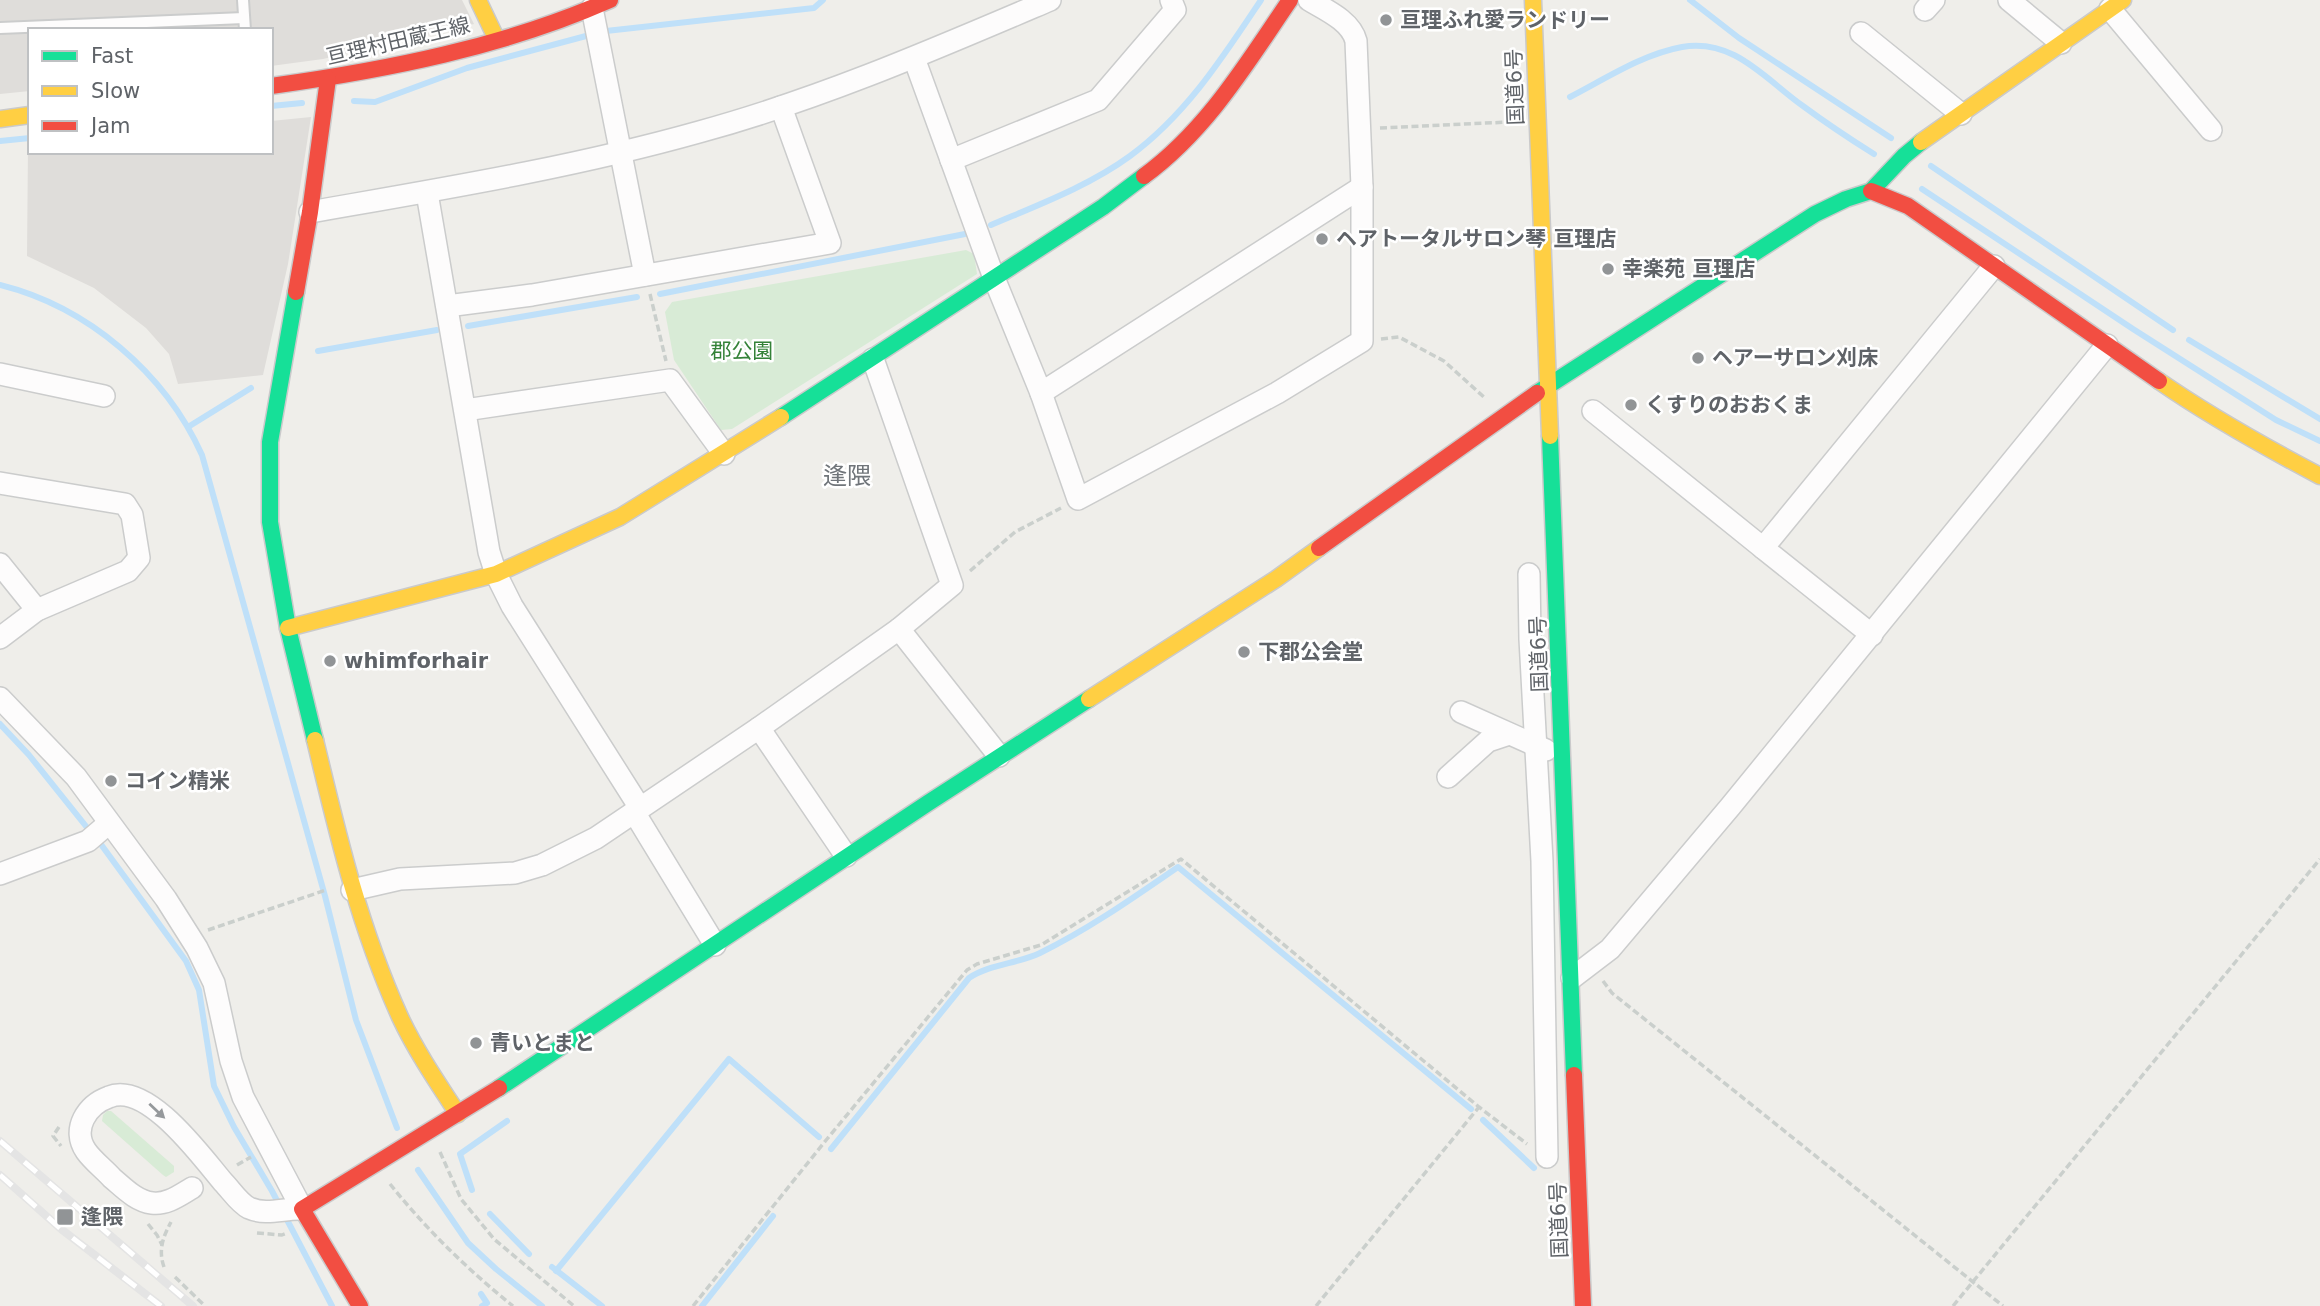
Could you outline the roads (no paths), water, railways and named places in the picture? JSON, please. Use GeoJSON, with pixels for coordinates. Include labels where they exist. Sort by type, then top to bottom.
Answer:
{"type":"FeatureCollection","features":[{"type":"Feature","properties":{"kind":"main road"},"geometry":{"type":"LineString","coordinates":[[478,0],[497,40]]}},
{"type":"Feature","properties":{"kind":"main road"},"geometry":{"type":"LineString","coordinates":[[288,628],[496,574],[620,517],[724,454],[1103,207],[1153,170],[1196,130],[1237,79],[1290,0]]}},
{"type":"Feature","properties":{"kind":"main road","name":"国道6号"},"geometry":{"type":"LineString","coordinates":[[1533,0],[1583,1306]]}},
{"type":"Feature","properties":{"kind":"main road","name":"亘理村田蔵王線"},"geometry":{"type":"LineString","coordinates":[[273,86],[388,68],[554,23],[601,4]]}},
{"type":"Feature","properties":{"kind":"main road"},"geometry":{"type":"LineString","coordinates":[[360,1306],[288,1217],[458,1114],[846,856],[1276,579],[1389,496],[1549,385],[1815,214],[1871,191],[1904,156],[2117,5]]}},
{"type":"Feature","properties":{"kind":"main road"},"geometry":{"type":"LineString","coordinates":[[328,79],[310,212],[270,442],[270,522],[288,628],[352,890],[372,951],[401,1019],[422,1059],[458,1114]]}},
{"type":"Feature","properties":{"kind":"main road"},"geometry":{"type":"LineString","coordinates":[[0,119],[28,115]]}},
{"type":"Feature","properties":{"kind":"main road"},"geometry":{"type":"LineString","coordinates":[[1871,191],[1908,206],[2193,405],[2320,476]]}},
{"type":"Feature","properties":{"kind":"street"},"geometry":{"type":"LineString","coordinates":[[310,212],[427,193],[619,153],[700,132],[781,107],[914,58],[1050,0]]}},
{"type":"Feature","properties":{"kind":"street"},"geometry":{"type":"LineString","coordinates":[[951,160],[1098,100],[1175,10],[1171,0]]}},
{"type":"Feature","properties":{"kind":"street"},"geometry":{"type":"LineString","coordinates":[[914,58],[994,278],[1041,393],[1078,499],[1277,393],[1362,341],[1362,187],[1356,41],[1354,32],[1310,0]]}},
{"type":"Feature","properties":{"kind":"street"},"geometry":{"type":"LineString","coordinates":[[2009,0],[2061,43]]}},
{"type":"Feature","properties":{"kind":"street"},"geometry":{"type":"LineString","coordinates":[[601,4],[619,153],[645,275]]}},
{"type":"Feature","properties":{"kind":"street"},"geometry":{"type":"LineString","coordinates":[[2117,5],[2211,130]]}},
{"type":"Feature","properties":{"kind":"street"},"geometry":{"type":"LineString","coordinates":[[1861,33],[1961,114]]}},
{"type":"Feature","properties":{"kind":"street"},"geometry":{"type":"LineString","coordinates":[[446,306],[532,295],[830,243],[781,107]]}},
{"type":"Feature","properties":{"kind":"street"},"geometry":{"type":"LineString","coordinates":[[1041,393],[1362,187]]}},
{"type":"Feature","properties":{"kind":"street"},"geometry":{"type":"LineString","coordinates":[[427,193],[489,552],[496,574],[512,606],[637,810],[715,945]]}},
{"type":"Feature","properties":{"kind":"street"},"geometry":{"type":"LineString","coordinates":[[1763,548],[1994,266]]}},
{"type":"Feature","properties":{"kind":"street"},"geometry":{"type":"LineString","coordinates":[[1572,978],[1610,948],[1636,918],[1872,635],[2107,345]]}},
{"type":"Feature","properties":{"kind":"street"},"geometry":{"type":"LineString","coordinates":[[352,890],[380,882],[426,876],[515,873],[542,865],[596,838],[899,629],[952,585],[873,359]]}},
{"type":"Feature","properties":{"kind":"street"},"geometry":{"type":"LineString","coordinates":[[0,374],[104,396]]}},
{"type":"Feature","properties":{"kind":"street"},"geometry":{"type":"LineString","coordinates":[[465,410],[670,380],[724,454]]}},
{"type":"Feature","properties":{"kind":"street"},"geometry":{"type":"LineString","coordinates":[[1594,411],[1872,635]]}},
{"type":"Feature","properties":{"kind":"street"},"geometry":{"type":"LineString","coordinates":[[0,482],[125,504],[132,515],[139,558],[128,571],[37,610],[0,638]]}},
{"type":"Feature","properties":{"kind":"street"},"geometry":{"type":"LineString","coordinates":[[0,564],[37,610]]}},
{"type":"Feature","properties":{"kind":"street"},"geometry":{"type":"LineString","coordinates":[[1530,574],[1535,745],[1542,861],[1547,1157]]}},
{"type":"Feature","properties":{"kind":"street"},"geometry":{"type":"LineString","coordinates":[[899,629],[999,757]]}},
{"type":"Feature","properties":{"kind":"street"},"geometry":{"type":"LineString","coordinates":[[0,698],[76,777],[166,899],[189,936],[214,984],[231,1061],[288,1217]]}},
{"type":"Feature","properties":{"kind":"street"},"geometry":{"type":"LineString","coordinates":[[1461,712],[1564,758]]}},
{"type":"Feature","properties":{"kind":"street"},"geometry":{"type":"LineString","coordinates":[[759,728],[846,856]]}},
{"type":"Feature","properties":{"kind":"street"},"geometry":{"type":"LineString","coordinates":[[1448,776],[1488,741],[1509,734]]}},
{"type":"Feature","properties":{"kind":"street"},"geometry":{"type":"LineString","coordinates":[[0,874],[88,841],[109,822]]}},
{"type":"Feature","properties":{"kind":"street"},"geometry":{"type":"LineString","coordinates":[[124,1093],[148,1103],[197,1152],[242,1204],[262,1212],[288,1217],[259,1220],[243,1216],[212,1188],[192,1188],[163,1203],[151,1203],[128,1192],[90,1157],[81,1142],[81,1122],[96,1103],[112,1096],[124,1093]]}},
{"type":"Feature","properties":{"kind":"lane"},"geometry":{"type":"LineString","coordinates":[[0,28],[245,24],[243,0]]}},
{"type":"Feature","properties":{"kind":"waterway"},"geometry":{"type":"LineString","coordinates":[[606,31],[814,8],[823,0]]}},
{"type":"Feature","properties":{"kind":"waterway"},"geometry":{"type":"LineString","coordinates":[[991,225],[1098,177],[1150,140],[1202,84],[1261,0]]}},
{"type":"Feature","properties":{"kind":"waterway"},"geometry":{"type":"LineString","coordinates":[[1690,0],[1739,38],[1891,138]]}},
{"type":"Feature","properties":{"kind":"waterway"},"geometry":{"type":"LineString","coordinates":[[354,101],[375,102],[467,68],[586,36]]}},
{"type":"Feature","properties":{"kind":"waterway"},"geometry":{"type":"LineString","coordinates":[[1570,97],[1624,68],[1667,50],[1701,46],[1718,49],[1748,63],[1838,131],[1874,154]]}},
{"type":"Feature","properties":{"kind":"waterway"},"geometry":{"type":"LineString","coordinates":[[273,106],[302,103]]}},
{"type":"Feature","properties":{"kind":"waterway"},"geometry":{"type":"LineString","coordinates":[[0,141],[28,138]]}},
{"type":"Feature","properties":{"kind":"waterway"},"geometry":{"type":"LineString","coordinates":[[1931,166],[2173,330]]}},
{"type":"Feature","properties":{"kind":"waterway"},"geometry":{"type":"LineString","coordinates":[[1922,189],[2276,420],[2320,441]]}},
{"type":"Feature","properties":{"kind":"waterway"},"geometry":{"type":"LineString","coordinates":[[660,294],[965,234]]}},
{"type":"Feature","properties":{"kind":"waterway"},"geometry":{"type":"LineString","coordinates":[[0,285],[63,309],[120,348],[145,371],[167,397],[202,455],[325,896],[356,1020],[397,1128]]}},
{"type":"Feature","properties":{"kind":"waterway"},"geometry":{"type":"LineString","coordinates":[[468,326],[637,297]]}},
{"type":"Feature","properties":{"kind":"waterway"},"geometry":{"type":"LineString","coordinates":[[318,351],[437,330]]}},
{"type":"Feature","properties":{"kind":"waterway"},"geometry":{"type":"LineString","coordinates":[[2189,340],[2320,419]]}},
{"type":"Feature","properties":{"kind":"waterway"},"geometry":{"type":"LineString","coordinates":[[188,427],[251,388]]}},
{"type":"Feature","properties":{"kind":"waterway"},"geometry":{"type":"LineString","coordinates":[[0,724],[29,755],[89,830]]}},
{"type":"Feature","properties":{"kind":"waterway"},"geometry":{"type":"LineString","coordinates":[[100,843],[186,961],[199,990],[214,1086],[332,1306]]}},
{"type":"Feature","properties":{"kind":"waterway"},"geometry":{"type":"LineString","coordinates":[[831,1149],[969,978],[977,973],[1031,957],[1058,944],[1178,867],[1471,1109]]}},
{"type":"Feature","properties":{"kind":"waterway"},"geometry":{"type":"LineString","coordinates":[[556,1271],[729,1059],[819,1137]]}},
{"type":"Feature","properties":{"kind":"waterway"},"geometry":{"type":"LineString","coordinates":[[1483,1120],[1534,1168]]}},
{"type":"Feature","properties":{"kind":"waterway"},"geometry":{"type":"LineString","coordinates":[[472,1190],[460,1154],[507,1121]]}},
{"type":"Feature","properties":{"kind":"waterway"},"geometry":{"type":"LineString","coordinates":[[418,1170],[468,1243],[542,1306]]}},
{"type":"Feature","properties":{"kind":"waterway"},"geometry":{"type":"LineString","coordinates":[[490,1214],[529,1254]]}},
{"type":"Feature","properties":{"kind":"waterway"},"geometry":{"type":"LineString","coordinates":[[702,1306],[773,1216]]}},
{"type":"Feature","properties":{"kind":"waterway"},"geometry":{"type":"LineString","coordinates":[[552,1267],[602,1306]]}},
{"type":"Feature","properties":{"kind":"waterway"},"geometry":{"type":"LineString","coordinates":[[481,1294],[487,1303],[482,1306]]}},
{"type":"Feature","properties":{"kind":"railway"},"geometry":{"type":"LineString","coordinates":[[0,1141],[193,1306]]}},
{"type":"Feature","properties":{"kind":"railway"},"geometry":{"type":"LineString","coordinates":[[0,1175],[61,1229],[161,1306]]}},
{"type":"Feature","properties":{"kind":"place","name":"亘理ふれ愛ランドリー"},"geometry":{"type":"Point","coordinates":[1386,20]}},
{"type":"Feature","properties":{"kind":"place","name":"ヘアトータルサロン琴 亘理店"},"geometry":{"type":"Point","coordinates":[1322,239]}},
{"type":"Feature","properties":{"kind":"place","name":"幸楽苑 亘理店"},"geometry":{"type":"Point","coordinates":[1608,269]}},
{"type":"Feature","properties":{"kind":"place","name":"ヘアーサロン刈床"},"geometry":{"type":"Point","coordinates":[1698,358]}},
{"type":"Feature","properties":{"kind":"place","name":"くすりのおおくま"},"geometry":{"type":"Point","coordinates":[1631,405]}},
{"type":"Feature","properties":{"kind":"place","name":"下郡公会堂"},"geometry":{"type":"Point","coordinates":[1244,652]}},
{"type":"Feature","properties":{"kind":"place","name":"whimforhair"},"geometry":{"type":"Point","coordinates":[330,661]}},
{"type":"Feature","properties":{"kind":"place","name":"コイン精米"},"geometry":{"type":"Point","coordinates":[111,781]}},
{"type":"Feature","properties":{"kind":"place","name":"青いとまと"},"geometry":{"type":"Point","coordinates":[476,1043]}},
{"type":"Feature","properties":{"kind":"place","name":"逢隈"},"geometry":{"type":"Point","coordinates":[65,1217]}},
{"type":"Feature","properties":{"kind":"district","name":"逢隈"},"geometry":{"type":"Point","coordinates":[847,476]}},
{"type":"Feature","properties":{"kind":"park label","name":"郡公園"},"geometry":{"type":"Point","coordinates":[742,351]}}]}
